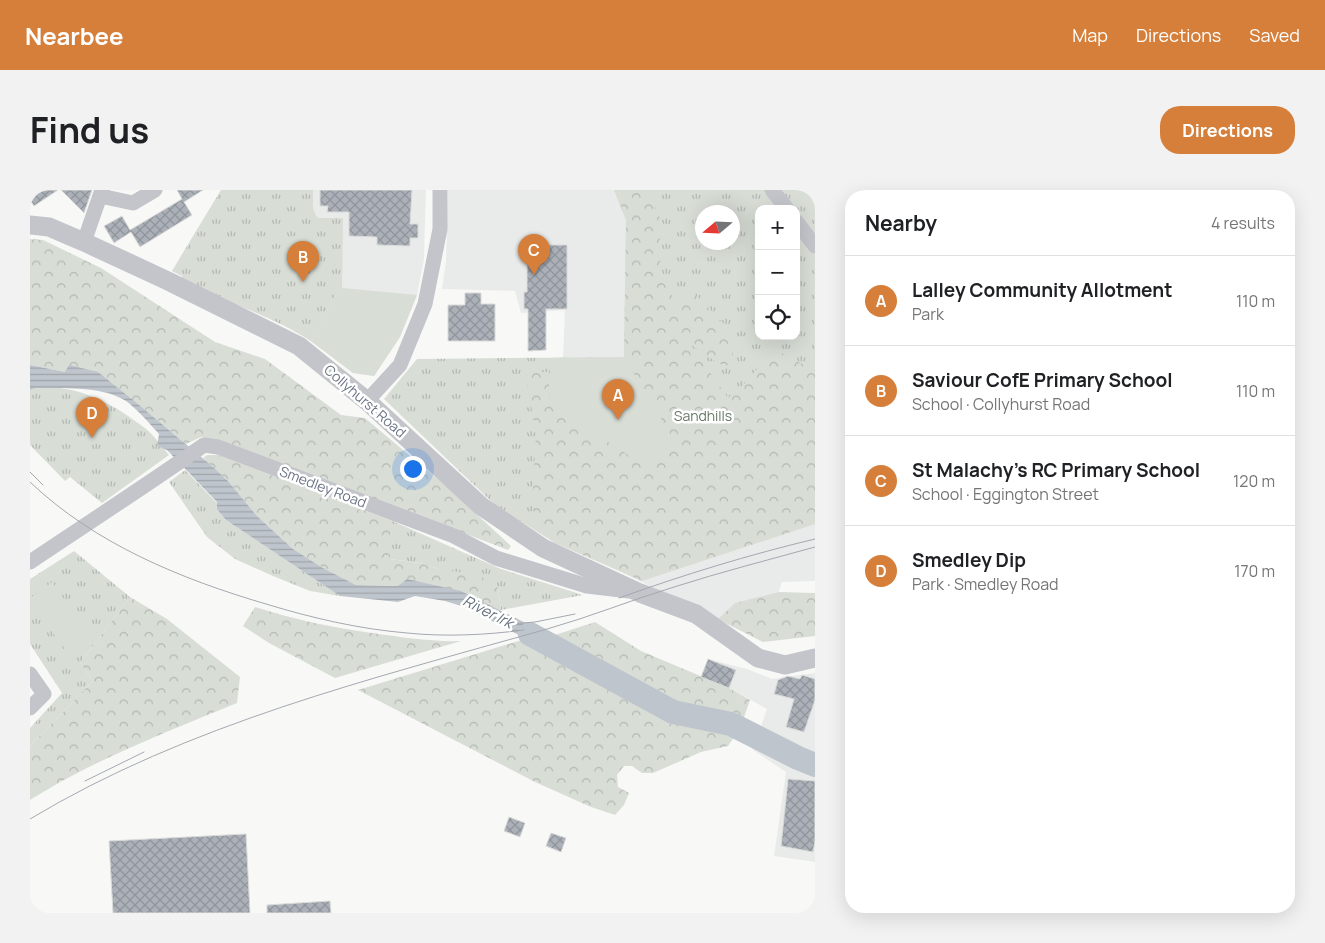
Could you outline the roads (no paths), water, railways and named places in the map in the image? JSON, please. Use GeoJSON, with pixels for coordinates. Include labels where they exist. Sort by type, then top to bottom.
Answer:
{"type":"FeatureCollection","features":[{"type":"Feature","properties":{"kind":"street"},"geometry":{"type":"LineString","coordinates":[[84,242],[101,193],[133,203],[155,190]]}},
{"type":"Feature","properties":{"kind":"street"},"geometry":{"type":"LineString","coordinates":[[367,401],[400,365],[425,304],[440,229],[440,190]]}},
{"type":"Feature","properties":{"kind":"street"},"geometry":{"type":"LineString","coordinates":[[772,190],[784,205]]}},
{"type":"Feature","properties":{"kind":"street","name":"Collyhurst Road"},"geometry":{"type":"LineString","coordinates":[[30,225],[49,228],[84,242],[299,346],[367,401],[488,511],[543,548],[640,593],[696,614],[758,658],[785,665],[815,658]]}},
{"type":"Feature","properties":{"kind":"street"},"geometry":{"type":"LineString","coordinates":[[800,226],[815,246]]}},
{"type":"Feature","properties":{"kind":"street","name":"Smedley Road"},"geometry":{"type":"LineString","coordinates":[[30,562],[204,445],[218,447],[454,536],[496,558],[587,586],[640,593]]}},
{"type":"Feature","properties":{"kind":"street"},"geometry":{"type":"LineString","coordinates":[[30,674],[44,694],[30,708]]}},
{"type":"Feature","properties":{"kind":"water"},"geometry":{"type":"Polygon","coordinates":[[[30,365],[65,372],[69,365],[98,372],[212,466],[228,481],[257,516],[293,549],[323,568],[356,585],[398,586],[407,579],[461,591],[552,636],[565,647],[551,652],[465,607],[445,601],[415,596],[398,602],[340,596],[226,520],[217,509],[217,502],[167,450],[157,446],[159,434],[126,401],[117,396],[94,390],[35,388],[30,390],[30,365]]]}},
{"type":"Feature","properties":{"kind":"waterway","name":"River Irk"},"geometry":{"type":"LineString","coordinates":[[530,634],[673,712],[731,724],[815,765]]}},
{"type":"Feature","properties":{"kind":"tram line"},"geometry":{"type":"LineString","coordinates":[[30,472],[43,485]]}},
{"type":"Feature","properties":{"kind":"tram line"},"geometry":{"type":"LineString","coordinates":[[30,482],[82,524],[140,557],[202,583],[266,604],[336,622],[371,629],[407,633],[466,635],[524,630]]}},
{"type":"Feature","properties":{"kind":"tram line"},"geometry":{"type":"LineString","coordinates":[[619,598],[716,566],[815,539]]}},
{"type":"Feature","properties":{"kind":"tram line"},"geometry":{"type":"LineString","coordinates":[[30,819],[90,786],[153,756],[217,730],[282,707],[414,666],[563,624],[744,566],[815,547]]}},
{"type":"Feature","properties":{"kind":"tram line"},"geometry":{"type":"LineString","coordinates":[[511,624],[535,622],[575,614]]}},
{"type":"Feature","properties":{"kind":"tram line"},"geometry":{"type":"LineString","coordinates":[[85,781],[144,752]]}},
{"type":"Feature","properties":{"kind":"place","name":"St Malachy's RC Primary School"},"geometry":{"type":"Point","coordinates":[534,275]}},
{"type":"Feature","properties":{"kind":"place","name":"Saviour CofE Primary School"},"geometry":{"type":"Point","coordinates":[303,282]}},
{"type":"Feature","properties":{"kind":"place","name":"Lalley Community Allotment"},"geometry":{"type":"Point","coordinates":[618,420]}},
{"type":"Feature","properties":{"kind":"place","name":"Smedley Dip"},"geometry":{"type":"Point","coordinates":[92,438]}},
{"type":"Feature","properties":{"kind":"park label","name":"Sandhills"},"geometry":{"type":"Point","coordinates":[703,416]}}]}
